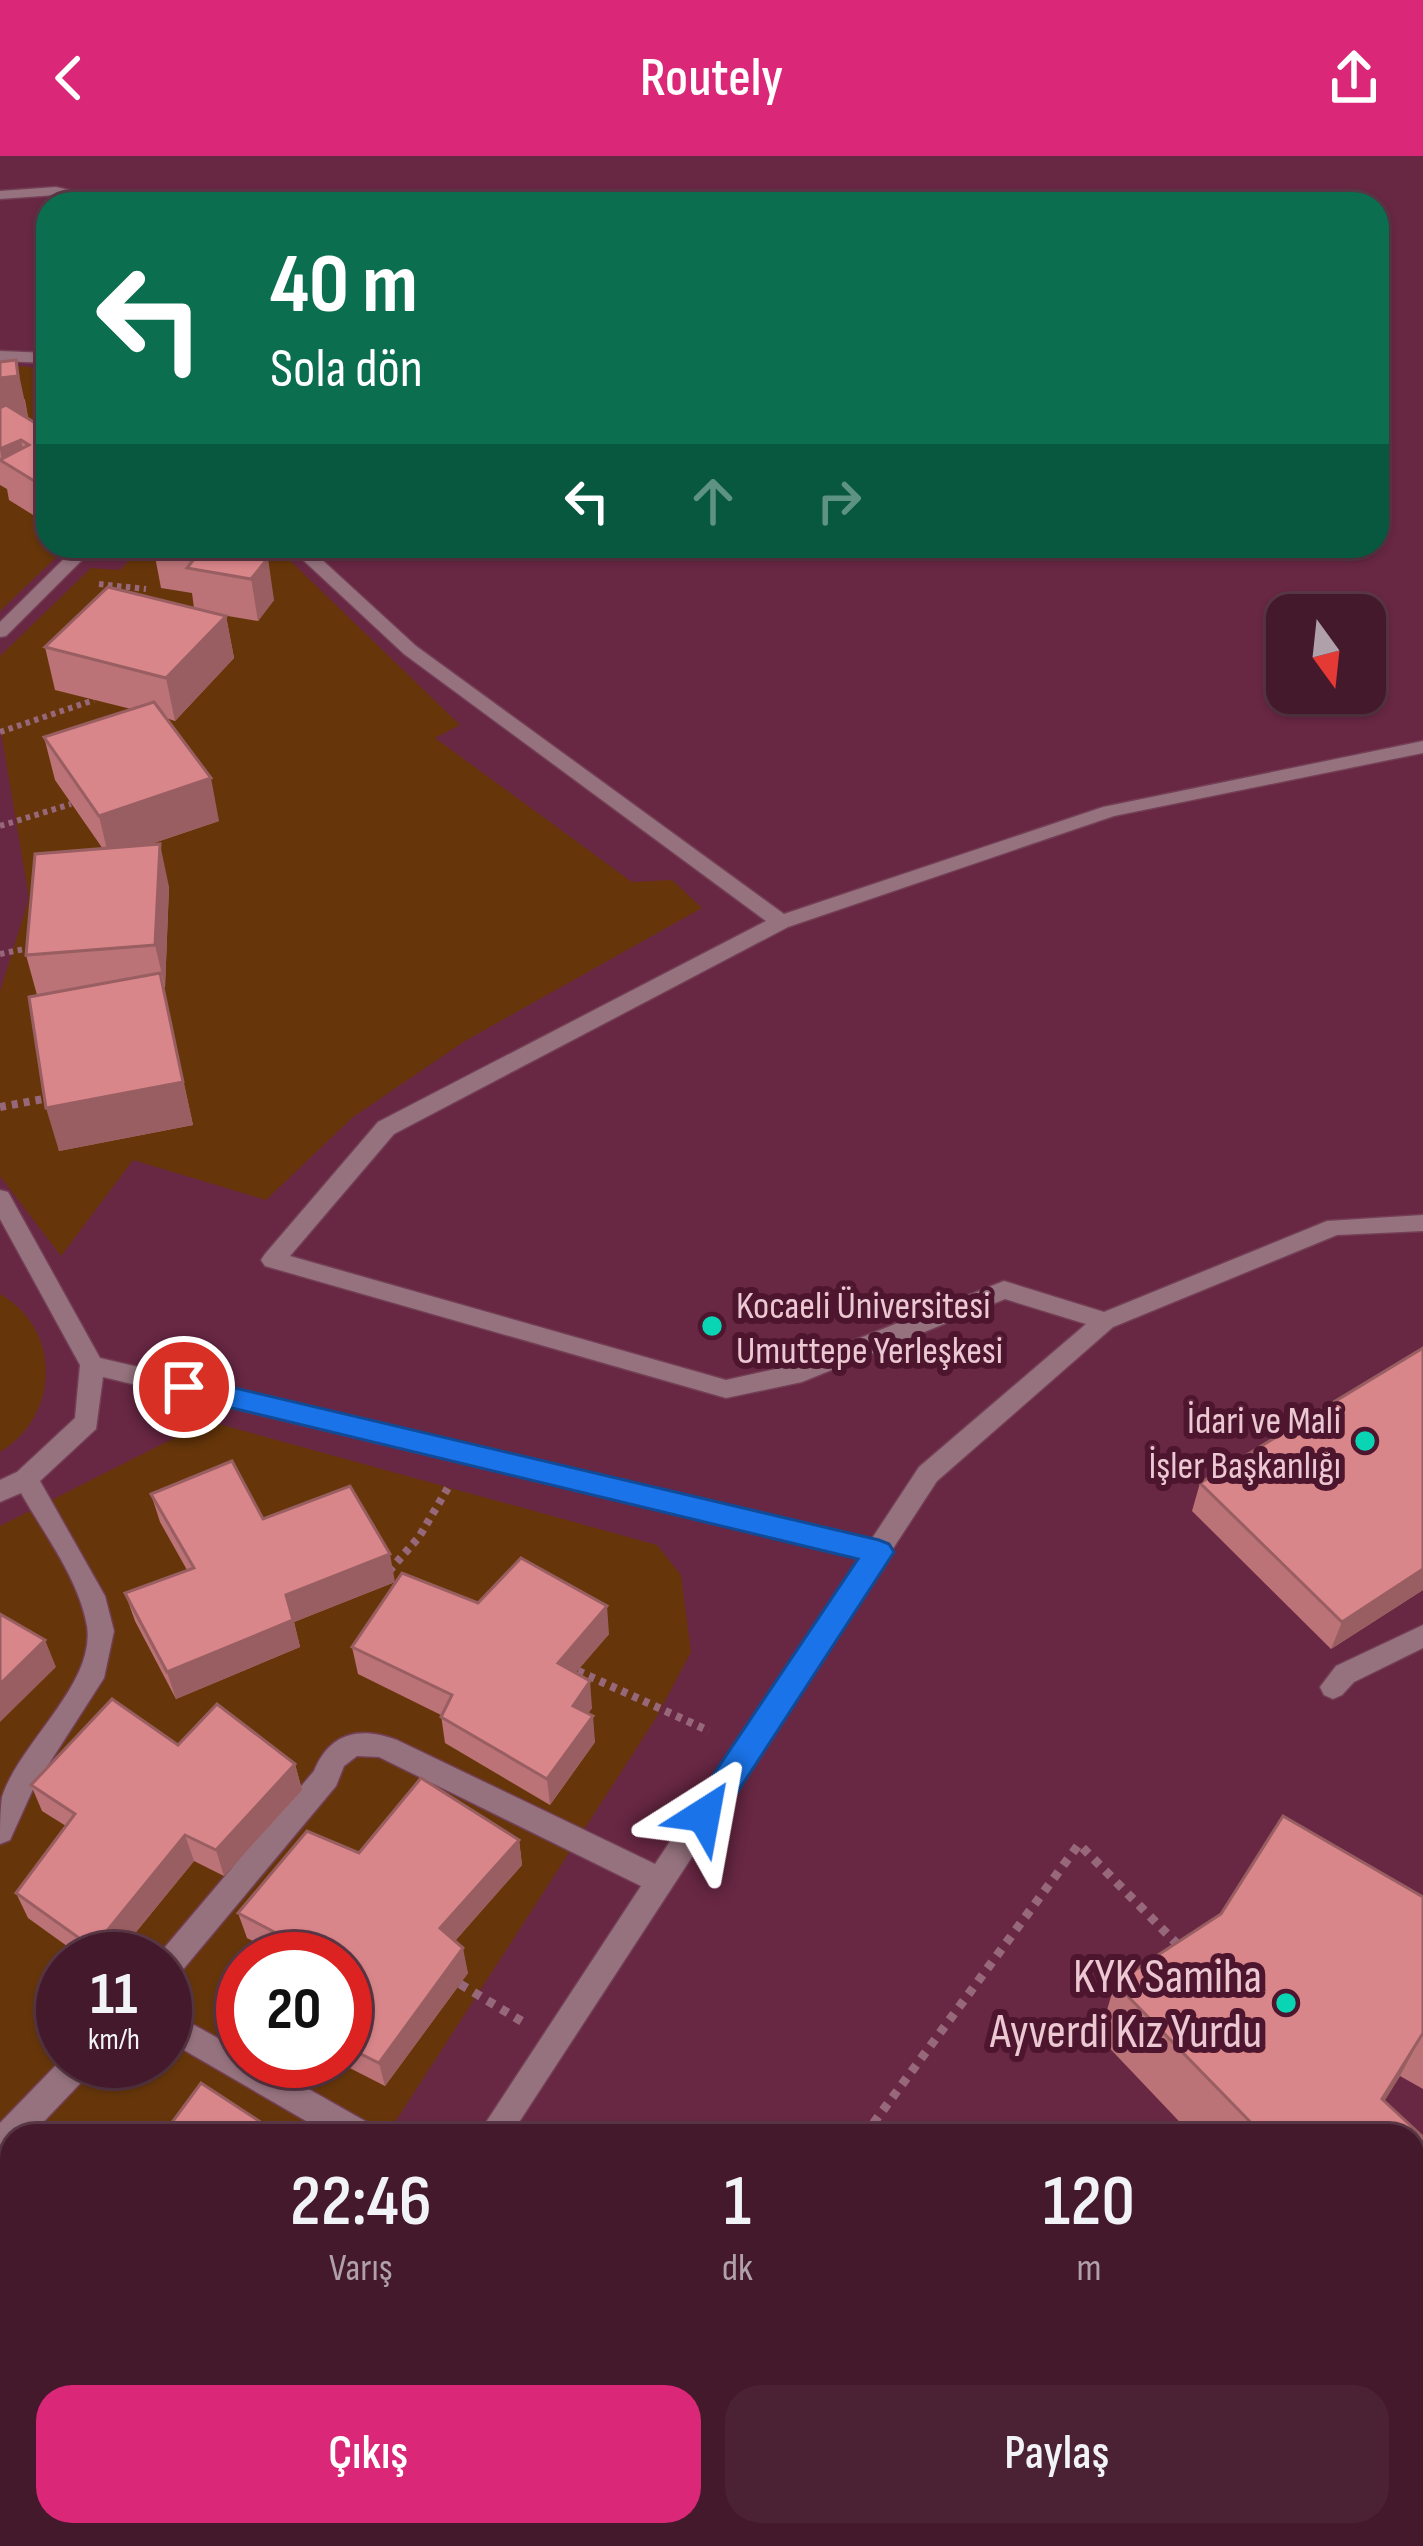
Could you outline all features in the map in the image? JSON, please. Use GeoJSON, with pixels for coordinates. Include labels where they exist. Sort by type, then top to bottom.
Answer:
{"type":"FeatureCollection","features":[{"type":"Feature","properties":{"kind":"lane"},"geometry":{"type":"LineString","coordinates":[[0,195],[36,192]]}},
{"type":"Feature","properties":{"kind":"lane"},"geometry":{"type":"LineString","coordinates":[[0,356],[36,358]]}},
{"type":"Feature","properties":{"kind":"lane"},"geometry":{"type":"LineString","coordinates":[[0,632],[75,558]]}},
{"type":"Feature","properties":{"kind":"lane"},"geometry":{"type":"LineString","coordinates":[[310,558],[410,650],[781,922]]}},
{"type":"Feature","properties":{"kind":"lane"},"geometry":{"type":"LineString","coordinates":[[1105,1321],[1004,1290],[793,1375],[726,1389],[272,1260],[386,1128],[781,922],[1110,811],[1423,747]]}},
{"type":"Feature","properties":{"kind":"lane"},"geometry":{"type":"LineString","coordinates":[[0,1198],[92,1365],[87,1422],[26,1479],[0,1492]]}},
{"type":"Feature","properties":{"kind":"lane"},"geometry":{"type":"LineString","coordinates":[[500,2124],[928,1474],[1105,1321],[1335,1227],[1423,1222]]}},
{"type":"Feature","properties":{"kind":"lane"},"geometry":{"type":"LineString","coordinates":[[92,1365],[879,1552]]}},
{"type":"Feature","properties":{"kind":"lane"},"geometry":{"type":"LineString","coordinates":[[0,1832],[24,1779],[95,1670],[101,1631],[92,1596],[26,1479]]}},
{"type":"Feature","properties":{"kind":"lane"},"geometry":{"type":"LineString","coordinates":[[1333,1687],[1345,1674],[1423,1636]]}},
{"type":"Feature","properties":{"kind":"lane"},"geometry":{"type":"LineString","coordinates":[[192,1937],[326,1777],[333,1756],[353,1744],[387,1748],[660,1881]]}},
{"type":"Feature","properties":{"kind":"lane"},"geometry":{"type":"LineString","coordinates":[[192,2039],[340,2124]]}},
{"type":"Feature","properties":{"kind":"lane"},"geometry":{"type":"LineString","coordinates":[[20,2124],[55,2088]]}},
{"type":"Feature","properties":{"kind":"path"},"geometry":{"type":"LineString","coordinates":[[0,732],[94,700]]}},
{"type":"Feature","properties":{"kind":"path"},"geometry":{"type":"LineString","coordinates":[[0,826],[71,804]]}},
{"type":"Feature","properties":{"kind":"path"},"geometry":{"type":"LineString","coordinates":[[0,954],[43,945]]}},
{"type":"Feature","properties":{"kind":"path"},"geometry":{"type":"LineString","coordinates":[[0,1107],[51,1098]]}},
{"type":"Feature","properties":{"kind":"path"},"geometry":{"type":"LineString","coordinates":[[389,1571],[419,1537],[467,1454]]}},
{"type":"Feature","properties":{"kind":"path"},"geometry":{"type":"LineString","coordinates":[[578,1671],[748,1749]]}},
{"type":"Feature","properties":{"kind":"path"},"geometry":{"type":"LineString","coordinates":[[873,2124],[1078,1844],[1186,1953]]}},
{"type":"Feature","properties":{"kind":"path"},"geometry":{"type":"LineString","coordinates":[[460,1984],[555,2041]]}},
{"type":"Feature","properties":{"kind":"shaded area","name":"Kocaeli Üniversitesi Umuttepe Yerleşkesi"},"geometry":{"type":"Polygon","coordinates":[[[0,156],[1423,156],[1423,2124],[0,2124],[0,156]]]}},
{"type":"Feature","properties":{"kind":"shaded area"},"geometry":{"type":"Polygon","coordinates":[[[0,364],[36,368],[36,558],[55,558],[0,611],[0,364]]]}},
{"type":"Feature","properties":{"kind":"shaded area"},"geometry":{"type":"Polygon","coordinates":[[[132,558],[287,558],[460,725],[435,738],[632,882],[672,880],[702,908],[465,1041],[353,1117],[266,1200],[133,1160],[61,1256],[0,1176],[0,992],[29,898],[0,726],[0,656],[91,568],[120,570],[132,558]]]}},
{"type":"Feature","properties":{"kind":"shaded area"},"geometry":{"type":"Polygon","coordinates":[[[0,1294],[35,1328],[46,1373],[34,1417],[0,1452],[0,1294]]]}},
{"type":"Feature","properties":{"kind":"shaded area"},"geometry":{"type":"Polygon","coordinates":[[[208,1421],[657,1545],[681,1575],[691,1652],[656,1718],[394,2124],[0,2124],[0,1526],[208,1421]]]}},
{"type":"Feature","properties":{"kind":"building"},"geometry":{"type":"Polygon","coordinates":[[[16,360],[18,376],[0,378],[0,362],[16,360]]]}},
{"type":"Feature","properties":{"kind":"building"},"geometry":{"type":"Polygon","coordinates":[[[6,405],[36,423],[36,482],[0,460],[29,445],[21,440],[0,449],[0,408],[6,405]]]}},
{"type":"Feature","properties":{"kind":"building"},"geometry":{"type":"Polygon","coordinates":[[[195,558],[268,558],[251,579],[187,568],[195,558]]]}},
{"type":"Feature","properties":{"kind":"building"},"geometry":{"type":"Polygon","coordinates":[[[108,587],[226,616],[166,678],[45,647],[108,587]]]}},
{"type":"Feature","properties":{"kind":"building"},"geometry":{"type":"Polygon","coordinates":[[[154,702],[211,778],[99,816],[44,737],[154,702]]]}},
{"type":"Feature","properties":{"kind":"building"},"geometry":{"type":"Polygon","coordinates":[[[160,844],[155,945],[26,955],[35,854],[160,844]]]}},
{"type":"Feature","properties":{"kind":"building"},"geometry":{"type":"Polygon","coordinates":[[[160,973],[183,1082],[46,1108],[29,997],[160,973]]]}},
{"type":"Feature","properties":{"kind":"building","name":"İdari ve Mali İşler Başkanlığı"},"geometry":{"type":"Polygon","coordinates":[[[1423,1348],[1423,1569],[1342,1622],[1200,1483],[1423,1348]]]}},
{"type":"Feature","properties":{"kind":"building"},"geometry":{"type":"Polygon","coordinates":[[[232,1461],[263,1519],[350,1486],[390,1554],[286,1595],[293,1620],[167,1672],[125,1593],[194,1568],[151,1494],[232,1461]]]}},
{"type":"Feature","properties":{"kind":"building"},"geometry":{"type":"Polygon","coordinates":[[[521,1558],[607,1606],[558,1663],[590,1681],[573,1706],[593,1716],[547,1779],[441,1717],[452,1695],[352,1647],[402,1573],[478,1603],[521,1558]]]}},
{"type":"Feature","properties":{"kind":"building"},"geometry":{"type":"Polygon","coordinates":[[[0,1614],[45,1640],[0,1684],[0,1614]]]}},
{"type":"Feature","properties":{"kind":"building"},"geometry":{"type":"Polygon","coordinates":[[[112,1699],[178,1745],[217,1704],[295,1764],[216,1850],[185,1835],[106,1932],[71,1932],[16,1893],[75,1814],[31,1785],[112,1699]]]}},
{"type":"Feature","properties":{"kind":"building"},"geometry":{"type":"Polygon","coordinates":[[[421,1778],[519,1840],[440,1928],[463,1948],[379,2063],[372,2060],[372,1932],[274,1932],[238,1913],[307,1831],[359,1853],[421,1778]]]}},
{"type":"Feature","properties":{"kind":"building","name":"KYK Samiha Ayverdi Kız Yurdu"},"geometry":{"type":"Polygon","coordinates":[[[1283,1816],[1423,1897],[1423,2033],[1382,2099],[1409,2124],[1252,2124],[1115,1983],[1221,1914],[1283,1816]]]}},
{"type":"Feature","properties":{"kind":"building"},"geometry":{"type":"Polygon","coordinates":[[[201,2083],[264,2124],[171,2124],[201,2083]]]}},
{"type":"Feature","properties":{"kind":"place","name":"Kocaeli Üniversitesi Umuttepe Yerleşkesi"},"geometry":{"type":"Point","coordinates":[712,1326]}},
{"type":"Feature","properties":{"kind":"place","name":"İdari ve Mali İşler Başkanlığı"},"geometry":{"type":"Point","coordinates":[1365,1441]}},
{"type":"Feature","properties":{"kind":"place","name":"KYK Samiha Ayverdi Kız Yurdu"},"geometry":{"type":"Point","coordinates":[1286,2003]}},
{"type":"Feature","properties":{"kind":"route"},"geometry":{"type":"LineString","coordinates":[[184,1387],[879,1552],[704,1815]]}}]}
